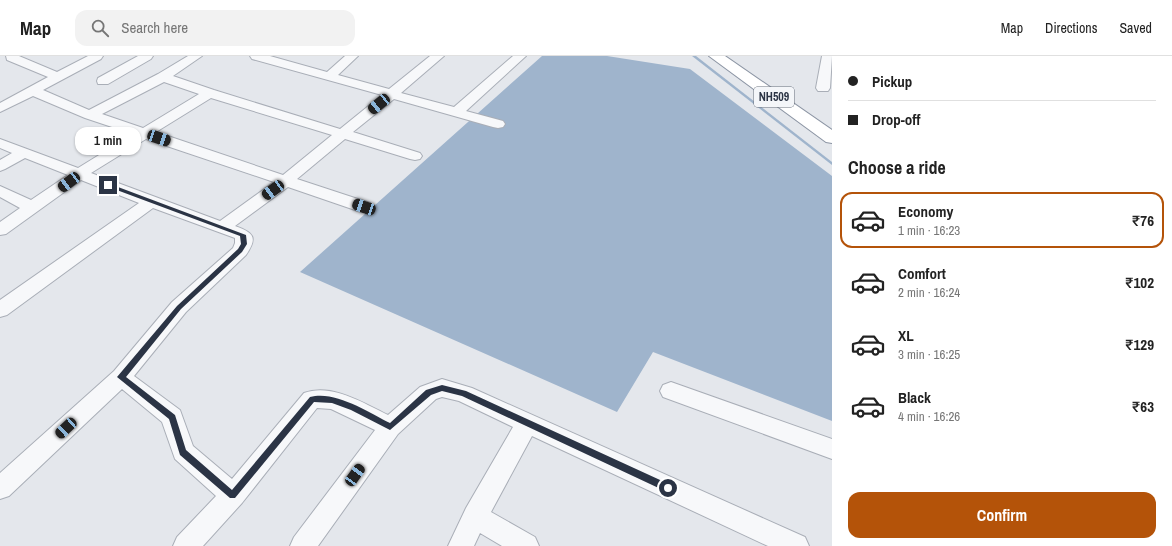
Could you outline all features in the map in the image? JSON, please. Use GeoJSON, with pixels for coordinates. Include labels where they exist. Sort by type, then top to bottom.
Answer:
{"type":"FeatureCollection","features":[{"type":"Feature","properties":{"kind":"highway","name":"NH509"},"geometry":{"type":"LineString","coordinates":[[716,56],[832,138]]}},
{"type":"Feature","properties":{"kind":"street"},"geometry":{"type":"LineString","coordinates":[[0,108],[97,56]]}},
{"type":"Feature","properties":{"kind":"street"},"geometry":{"type":"LineString","coordinates":[[103,81],[147,56]]}},
{"type":"Feature","properties":{"kind":"street"},"geometry":{"type":"LineString","coordinates":[[90,115],[163,77],[196,56]]}},
{"type":"Feature","properties":{"kind":"street"},"geometry":{"type":"LineString","coordinates":[[256,56],[498,124]]}},
{"type":"Feature","properties":{"kind":"street"},"geometry":{"type":"LineString","coordinates":[[330,76],[352,56]]}},
{"type":"Feature","properties":{"kind":"street"},"geometry":{"type":"LineString","coordinates":[[223,227],[285,181],[438,56]]}},
{"type":"Feature","properties":{"kind":"street"},"geometry":{"type":"LineString","coordinates":[[458,112],[520,56]]}},
{"type":"Feature","properties":{"kind":"street"},"geometry":{"type":"LineString","coordinates":[[824,88],[828,56]]}},
{"type":"Feature","properties":{"kind":"street"},"geometry":{"type":"LineString","coordinates":[[8,58],[58,77]]}},
{"type":"Feature","properties":{"kind":"street"},"geometry":{"type":"LineString","coordinates":[[163,77],[209,93],[415,156]]}},
{"type":"Feature","properties":{"kind":"street"},"geometry":{"type":"LineString","coordinates":[[33,91],[90,115],[364,207]]}},
{"type":"Feature","properties":{"kind":"street"},"geometry":{"type":"LineString","coordinates":[[0,230],[79,174],[209,93]]}},
{"type":"Feature","properties":{"kind":"street"},"geometry":{"type":"LineString","coordinates":[[0,143],[151,202],[243,235],[244,244],[240,251],[179,307],[121,377],[0,488]]}},
{"type":"Feature","properties":{"kind":"street"},"geometry":{"type":"LineString","coordinates":[[0,166],[23,153]]}},
{"type":"Feature","properties":{"kind":"street"},"geometry":{"type":"LineString","coordinates":[[0,191],[33,208]]}},
{"type":"Feature","properties":{"kind":"street"},"geometry":{"type":"LineString","coordinates":[[0,310],[151,202]]}},
{"type":"Feature","properties":{"kind":"street"},"geometry":{"type":"LineString","coordinates":[[121,377],[172,417],[183,452],[232,495]]}},
{"type":"Feature","properties":{"kind":"street"},"geometry":{"type":"LineString","coordinates":[[303,546],[390,427],[428,393],[442,388],[464,394],[796,546]]}},
{"type":"Feature","properties":{"kind":"street"},"geometry":{"type":"LineString","coordinates":[[671,390],[832,449]]}},
{"type":"Feature","properties":{"kind":"street"},"geometry":{"type":"LineString","coordinates":[[186,546],[232,495],[312,399],[332,400],[353,408],[390,427]]}},
{"type":"Feature","properties":{"kind":"street"},"geometry":{"type":"LineString","coordinates":[[461,546],[527,424]]}},
{"type":"Feature","properties":{"kind":"street"},"geometry":{"type":"LineString","coordinates":[[476,516],[526,546]]}},
{"type":"Feature","properties":{"kind":"water"},"geometry":{"type":"Polygon","coordinates":[[[542,56],[607,56],[690,69],[832,176],[832,421],[653,352],[617,412],[300,272],[542,56]]]}},
{"type":"Feature","properties":{"kind":"waterway"},"geometry":{"type":"LineString","coordinates":[[694,56],[832,164]]}},
{"type":"Feature","properties":{"kind":"route"},"geometry":{"type":"LineString","coordinates":[[108,185],[243,235],[244,244],[240,251],[179,307],[121,377],[172,417],[183,452],[232,495],[312,399],[332,400],[353,408],[390,427],[428,393],[442,388],[464,394],[668,488]]}}]}
